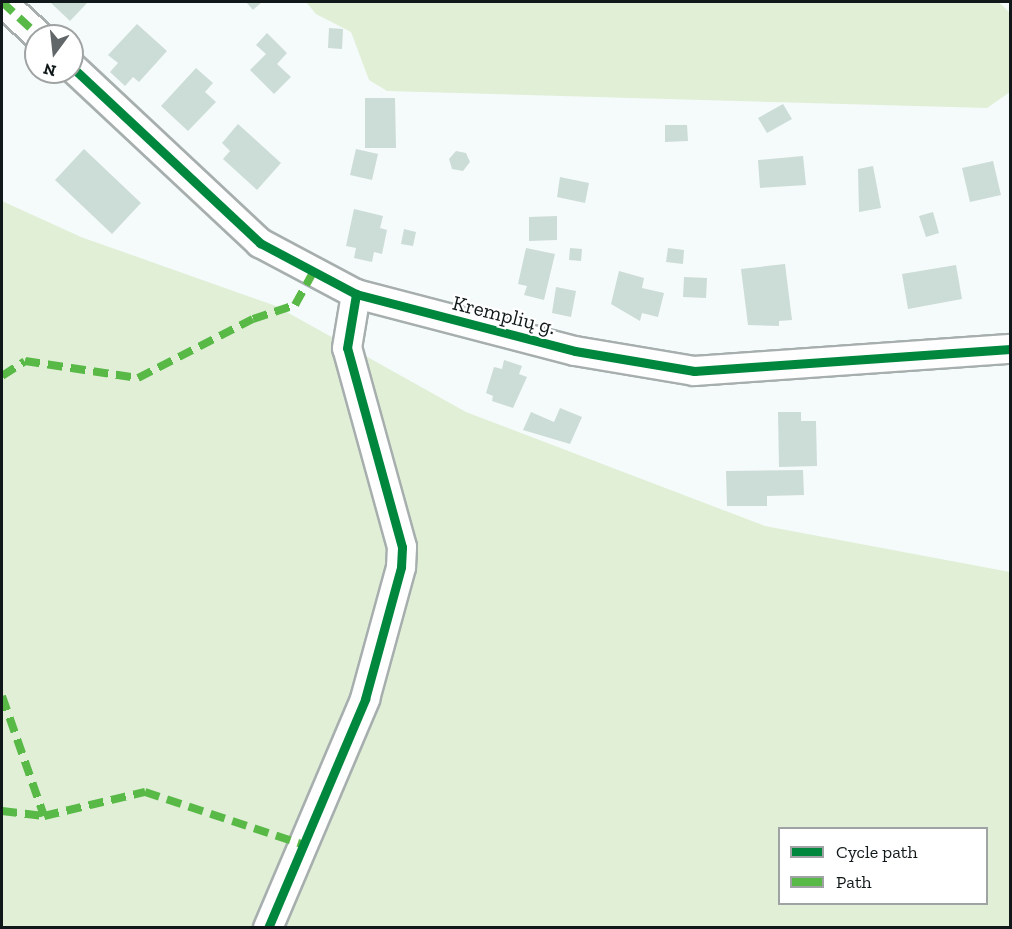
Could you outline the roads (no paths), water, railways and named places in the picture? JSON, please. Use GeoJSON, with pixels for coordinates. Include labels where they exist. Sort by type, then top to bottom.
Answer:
{"type":"FeatureCollection","features":[{"type":"Feature","properties":{"kind":"street"},"geometry":{"type":"LineString","coordinates":[[2,2],[26,24]]}},
{"type":"Feature","properties":{"kind":"street","name":"Kremplių g."},"geometry":{"type":"LineString","coordinates":[[84,78],[260,243],[356,294],[575,351],[694,371],[1011,349]]}},
{"type":"Feature","properties":{"kind":"street"},"geometry":{"type":"LineString","coordinates":[[268,927],[365,699],[401,567],[402,547],[347,348],[356,294]]}}]}
